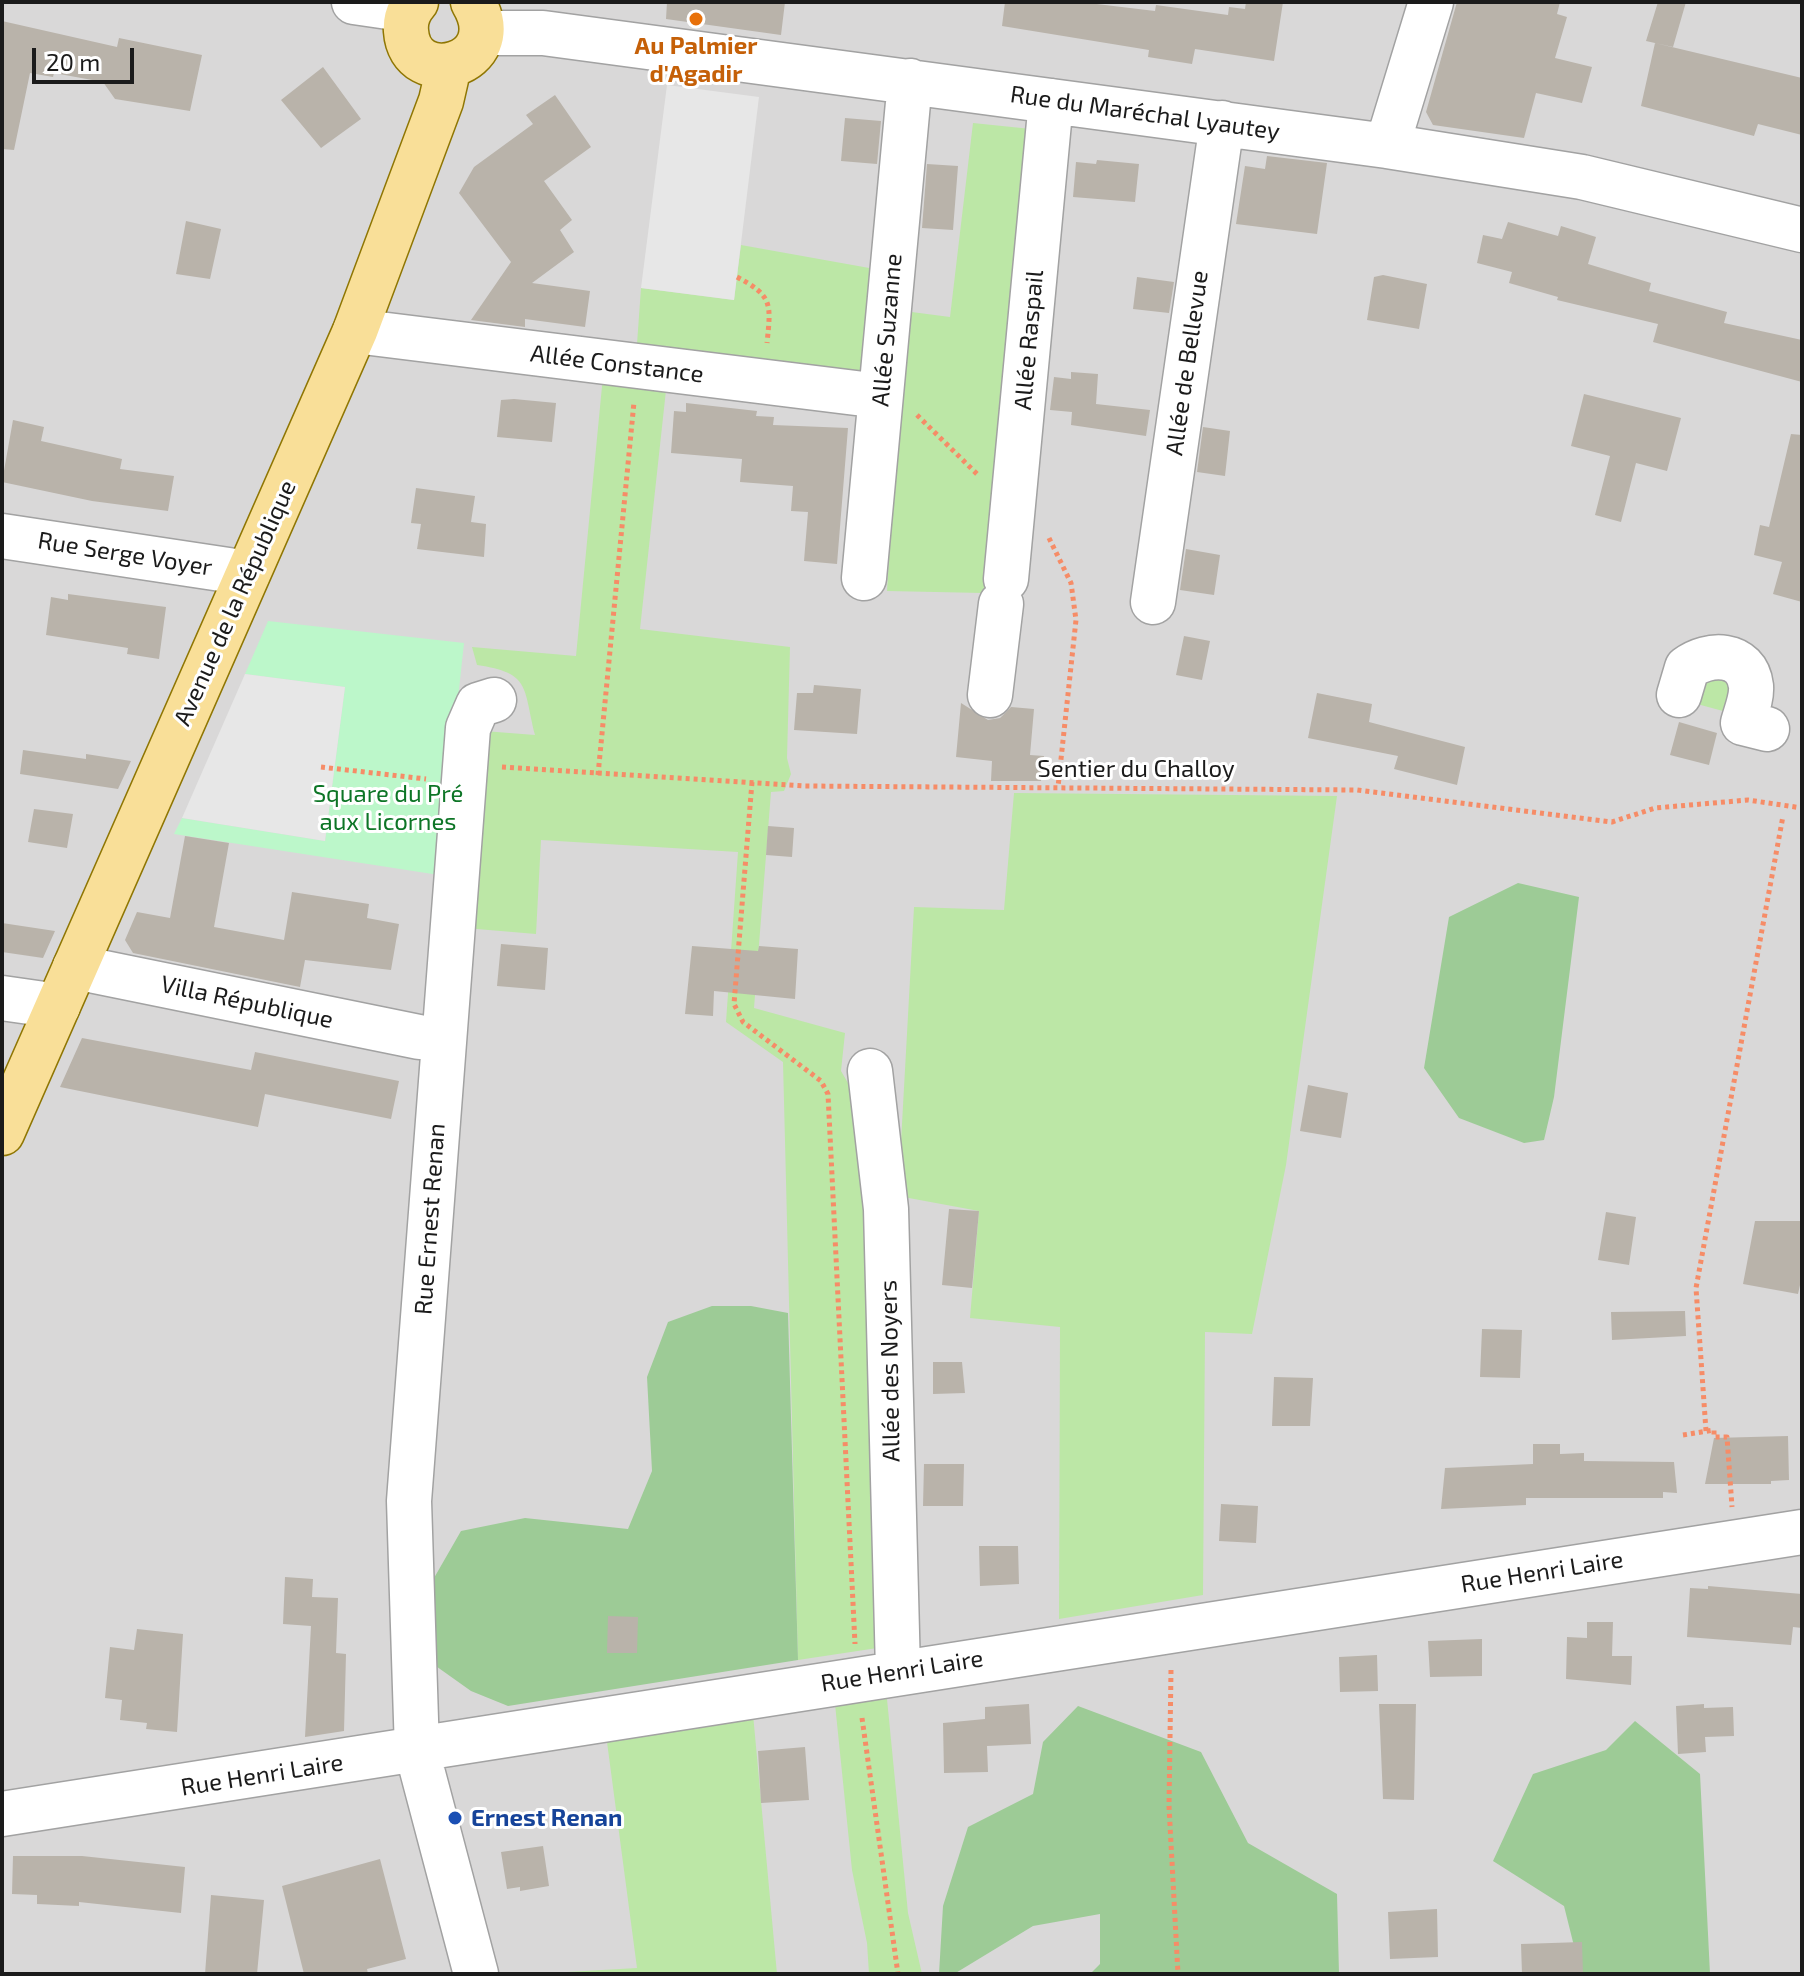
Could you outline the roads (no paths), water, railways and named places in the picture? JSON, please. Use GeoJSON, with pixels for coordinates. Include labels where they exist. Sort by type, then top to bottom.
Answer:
{"type":"FeatureCollection","features":[{"type":"Feature","properties":{"kind":"main road"},"geometry":{"type":"LineString","coordinates":[[412,6],[406,25],[411,50],[427,63],[449,66],[464,61],[478,46],[478,18]]}},
{"type":"Feature","properties":{"kind":"main road","name":"Avenue de la République"},"geometry":{"type":"LineString","coordinates":[[2,1133],[355,331],[441,101],[449,66]]}},
{"type":"Feature","properties":{"kind":"street"},"geometry":{"type":"LineString","coordinates":[[354,2],[412,6]]}},
{"type":"Feature","properties":{"kind":"street"},"geometry":{"type":"LineString","coordinates":[[1387,146],[1431,2]]}},
{"type":"Feature","properties":{"kind":"street","name":"Rue du Maréchal Lyautey"},"geometry":{"type":"LineString","coordinates":[[478,18],[531,32],[1222,123],[1582,177],[1802,230]]}},
{"type":"Feature","properties":{"kind":"street","name":"Allée Suzanne"},"geometry":{"type":"LineString","coordinates":[[864,578],[910,81]]}},
{"type":"Feature","properties":{"kind":"street","name":"Allée Raspail"},"geometry":{"type":"LineString","coordinates":[[990,695],[1013,506],[1051,101]]}},
{"type":"Feature","properties":{"kind":"street","name":"Allée de Bellevue"},"geometry":{"type":"LineString","coordinates":[[1153,602],[1222,123]]}},
{"type":"Feature","properties":{"kind":"street","name":"Allée Constance"},"geometry":{"type":"LineString","coordinates":[[355,331],[761,383],[881,388]]}},
{"type":"Feature","properties":{"kind":"street","name":"Rue Serge Voyer"},"geometry":{"type":"LineString","coordinates":[[2,536],[248,573]]}},
{"type":"Feature","properties":{"kind":"street"},"geometry":{"type":"LineString","coordinates":[[1679,695],[1687,668],[1713,655],[1726,657],[1739,663],[1751,687],[1743,723],[1767,729]]}},
{"type":"Feature","properties":{"kind":"street","name":"Rue Ernest Renan"},"geometry":{"type":"LineString","coordinates":[[476,1974],[417,1751],[409,1501],[468,728],[478,705],[494,700]]}},
{"type":"Feature","properties":{"kind":"street","name":"Villa République"},"geometry":{"type":"LineString","coordinates":[[75,967],[419,1037]]}},
{"type":"Feature","properties":{"kind":"street"},"geometry":{"type":"LineString","coordinates":[[2,998],[58,1006]]}},
{"type":"Feature","properties":{"kind":"street","name":"Allée des Noyers"},"geometry":{"type":"LineString","coordinates":[[870,1071],[886,1209],[877,1675]]}},
{"type":"Feature","properties":{"kind":"street","name":"Rue Henri Laire"},"geometry":{"type":"LineString","coordinates":[[2,1814],[1802,1532]]}},
{"type":"Feature","properties":{"kind":"place","name":"Au Palmier d'Agadir"},"geometry":{"type":"Point","coordinates":[696,19]}},
{"type":"Feature","properties":{"kind":"place","name":"Ernest Renan"},"geometry":{"type":"Point","coordinates":[455,1818]}},
{"type":"Feature","properties":{"kind":"park label","name":"Square du Pré aux Licornes"},"geometry":{"type":"Point","coordinates":[388,808]}}]}
